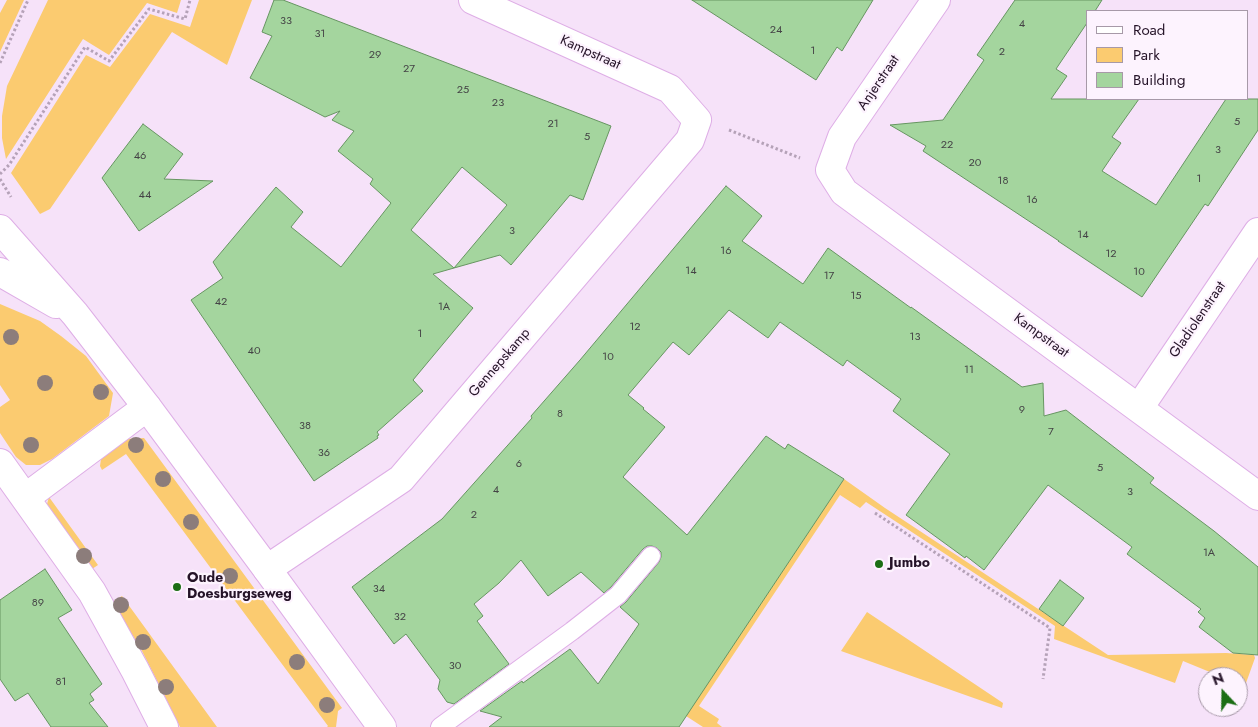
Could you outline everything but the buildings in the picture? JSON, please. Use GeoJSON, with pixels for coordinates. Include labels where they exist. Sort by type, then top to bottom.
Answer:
{"type":"FeatureCollection","features":[{"type":"Feature","properties":{"kind":"street","name":"Kampstraat"},"geometry":{"type":"LineString","coordinates":[[473,0],[670,89],[697,120]]}},
{"type":"Feature","properties":{"kind":"street","name":"Anjerstraat"},"geometry":{"type":"LineString","coordinates":[[830,170],[842,136],[936,0]]}},
{"type":"Feature","properties":{"kind":"street","name":"Gennepskamp"},"geometry":{"type":"LineString","coordinates":[[267,568],[401,479],[690,140],[697,120]]}},
{"type":"Feature","properties":{"kind":"street","name":"Kampstraat"},"geometry":{"type":"LineString","coordinates":[[830,170],[844,192],[1258,496]]}},
{"type":"Feature","properties":{"kind":"street"},"geometry":{"type":"LineString","coordinates":[[0,229],[75,314],[147,407],[267,568],[376,725]]}},
{"type":"Feature","properties":{"kind":"street","name":"Gladiolenstraat"},"geometry":{"type":"LineString","coordinates":[[1138,408],[1258,232]]}},
{"type":"Feature","properties":{"kind":"street"},"geometry":{"type":"LineString","coordinates":[[0,272],[75,314]]}},
{"type":"Feature","properties":{"kind":"street"},"geometry":{"type":"LineString","coordinates":[[25,498],[147,407]]}},
{"type":"Feature","properties":{"kind":"street"},"geometry":{"type":"LineString","coordinates":[[0,462],[92,592],[164,727]]}},
{"type":"Feature","properties":{"kind":"lane"},"geometry":{"type":"LineString","coordinates":[[440,727],[572,631],[618,595],[651,556]]}},
{"type":"Feature","properties":{"kind":"path"},"geometry":{"type":"LineString","coordinates":[[0,63],[28,0]]}},
{"type":"Feature","properties":{"kind":"path"},"geometry":{"type":"LineString","coordinates":[[0,174],[9,165],[85,47],[109,61],[149,9],[185,19],[190,0]]}},
{"type":"Feature","properties":{"kind":"path"},"geometry":{"type":"LineString","coordinates":[[697,120],[741,134],[830,170]]}},
{"type":"Feature","properties":{"kind":"path"},"geometry":{"type":"LineString","coordinates":[[876,513],[1050,628],[1043,679]]}},
{"type":"Feature","properties":{"kind":"green space"},"geometry":{"type":"Polygon","coordinates":[[[7,0],[24,0],[0,52],[0,13],[7,0]]]}},
{"type":"Feature","properties":{"kind":"green space"},"geometry":{"type":"Polygon","coordinates":[[[48,0],[181,0],[177,13],[147,3],[109,55],[83,39],[6,159],[2,138],[2,116],[7,86],[48,0]]]}},
{"type":"Feature","properties":{"kind":"green space"},"geometry":{"type":"Polygon","coordinates":[[[199,0],[252,0],[227,65],[172,32],[50,209],[40,214],[11,173],[86,55],[110,67],[150,14],[190,27],[199,0]]]}},
{"type":"Feature","properties":{"kind":"green space"},"geometry":{"type":"Polygon","coordinates":[[[0,304],[40,321],[61,336],[86,356],[113,393],[109,416],[52,459],[40,465],[26,465],[16,457],[0,433],[0,407],[10,400],[0,385],[0,304]]]}},
{"type":"Feature","properties":{"kind":"green space"},"geometry":{"type":"Polygon","coordinates":[[[144,438],[342,708],[338,711],[336,727],[327,727],[126,454],[102,470],[100,466],[101,459],[125,439],[144,438]]]}},
{"type":"Feature","properties":{"kind":"green space"},"geometry":{"type":"Polygon","coordinates":[[[844,479],[1108,655],[1226,653],[1254,655],[1255,658],[1248,677],[1248,667],[1198,667],[1183,661],[1175,683],[1054,639],[1055,626],[866,502],[860,508],[840,495],[699,706],[719,719],[717,723],[722,727],[703,727],[686,716],[844,479]]]}},
{"type":"Feature","properties":{"kind":"green space"},"geometry":{"type":"Polygon","coordinates":[[[49,497],[98,565],[89,571],[47,511],[49,497]]]}},
{"type":"Feature","properties":{"kind":"green space"},"geometry":{"type":"Polygon","coordinates":[[[122,596],[217,727],[180,727],[139,645],[111,603],[122,596]]]}},
{"type":"Feature","properties":{"kind":"green space"},"geometry":{"type":"Polygon","coordinates":[[[867,612],[1003,703],[1002,708],[841,651],[867,612]]]}},
{"type":"Feature","properties":{"kind":"place","name":"Jumbo"},"geometry":{"type":"Point","coordinates":[879,564]}},
{"type":"Feature","properties":{"kind":"place","name":"Oude Doesburgseweg"},"geometry":{"type":"Point","coordinates":[177,587]}}]}
